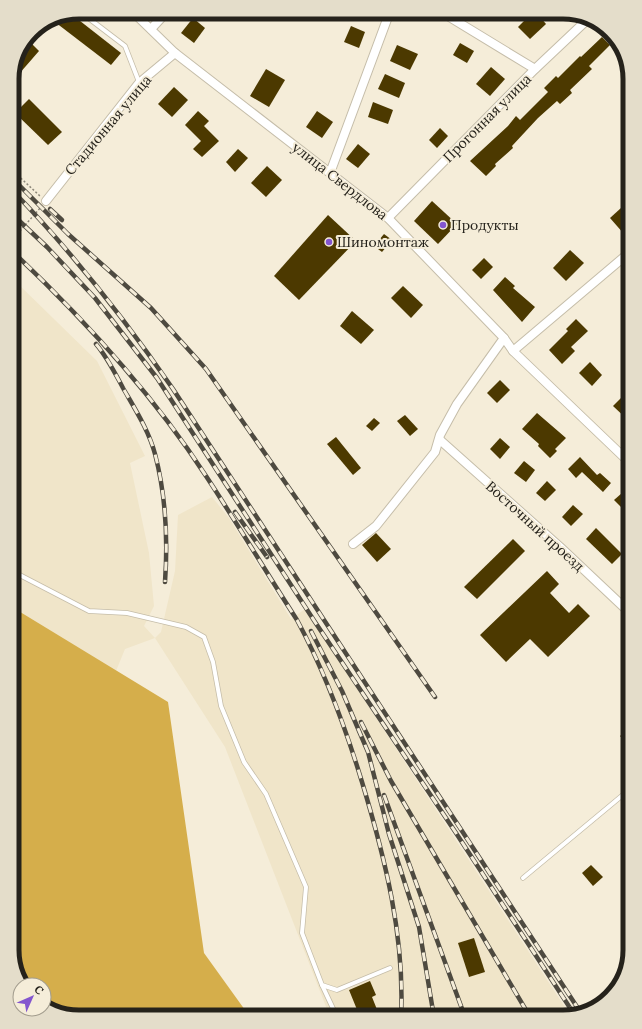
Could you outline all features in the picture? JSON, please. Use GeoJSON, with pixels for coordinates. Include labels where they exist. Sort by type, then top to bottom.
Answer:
{"type":"FeatureCollection","features":[{"type":"Feature","properties":{"kind":"street","name":"улица Свердлова"},"geometry":{"type":"LineString","coordinates":[[140,19],[175,53],[388,218],[504,338],[513,351],[623,456]]}},
{"type":"Feature","properties":{"kind":"street"},"geometry":{"type":"LineString","coordinates":[[151,29],[160,19]]}},
{"type":"Feature","properties":{"kind":"street"},"geometry":{"type":"LineString","coordinates":[[330,172],[387,19]]}},
{"type":"Feature","properties":{"kind":"street"},"geometry":{"type":"LineString","coordinates":[[453,19],[535,70]]}},
{"type":"Feature","properties":{"kind":"street","name":"Прогонная улица"},"geometry":{"type":"LineString","coordinates":[[388,218],[584,23]]}},
{"type":"Feature","properties":{"kind":"street","name":"Стадионная улица"},"geometry":{"type":"LineString","coordinates":[[46,201],[139,83],[175,53]]}},
{"type":"Feature","properties":{"kind":"street"},"geometry":{"type":"LineString","coordinates":[[513,351],[623,258]]}},
{"type":"Feature","properties":{"kind":"street"},"geometry":{"type":"LineString","coordinates":[[353,544],[376,526],[435,452],[457,404],[504,338]]}},
{"type":"Feature","properties":{"kind":"street","name":"Восточный проезд"},"geometry":{"type":"LineString","coordinates":[[440,440],[560,547],[623,606]]}},
{"type":"Feature","properties":{"kind":"lane"},"geometry":{"type":"LineString","coordinates":[[90,19],[124,46],[139,83]]}},
{"type":"Feature","properties":{"kind":"lane"},"geometry":{"type":"LineString","coordinates":[[19,575],[88,611],[127,613],[186,627],[204,637],[213,662],[221,706],[244,762],[266,794],[306,887],[302,933],[322,985],[334,1010]]}},
{"type":"Feature","properties":{"kind":"lane"},"geometry":{"type":"LineString","coordinates":[[523,878],[623,795]]}},
{"type":"Feature","properties":{"kind":"lane"},"geometry":{"type":"LineString","coordinates":[[322,985],[337,990],[390,968]]}},
{"type":"Feature","properties":{"kind":"path"},"geometry":{"type":"LineString","coordinates":[[19,176],[46,201],[19,232]]}},
{"type":"Feature","properties":{"kind":"shaded area"},"geometry":{"type":"Polygon","coordinates":[[[19,285],[97,361],[145,456],[130,463],[149,553],[154,606],[144,626],[155,638],[125,649],[116,671],[19,611],[19,285]]]}},
{"type":"Feature","properties":{"kind":"shaded area"},"geometry":{"type":"Polygon","coordinates":[[[212,497],[229,518],[291,619],[305,609],[566,1010],[327,1010],[225,747],[155,638],[161,632],[175,571],[178,515],[212,497]]]}},
{"type":"Feature","properties":{"kind":"shaded area"},"geometry":{"type":"Polygon","coordinates":[[[19,611],[168,702],[204,953],[245,1010],[75,1010],[53,1004],[52,977],[26,977],[21,965],[19,950],[19,611]]]}},
{"type":"Feature","properties":{"kind":"building"},"geometry":{"type":"Polygon","coordinates":[[[78,19],[121,53],[111,65],[57,24],[68,20],[78,19]]]}},
{"type":"Feature","properties":{"kind":"building"},"geometry":{"type":"Polygon","coordinates":[[[192,19],[205,28],[194,43],[181,33],[192,19]]]}},
{"type":"Feature","properties":{"kind":"building"},"geometry":{"type":"Polygon","coordinates":[[[526,19],[542,19],[546,24],[530,39],[518,27],[526,19]]]}},
{"type":"Feature","properties":{"kind":"building"},"geometry":{"type":"Polygon","coordinates":[[[351,26],[365,32],[359,48],[344,42],[351,26]]]}},
{"type":"Feature","properties":{"kind":"building"},"geometry":{"type":"Polygon","coordinates":[[[602,37],[610,45],[589,66],[592,69],[570,90],[572,93],[560,104],[557,101],[538,118],[512,146],[513,148],[495,164],[496,166],[486,176],[470,161],[508,126],[516,116],[520,120],[548,92],[544,88],[556,76],[558,78],[602,37]]]}},
{"type":"Feature","properties":{"kind":"building"},"geometry":{"type":"Polygon","coordinates":[[[31,43],[39,51],[19,74],[25,53],[31,43]]]}},
{"type":"Feature","properties":{"kind":"building"},"geometry":{"type":"Polygon","coordinates":[[[460,43],[474,51],[467,63],[453,55],[460,43]]]}},
{"type":"Feature","properties":{"kind":"building"},"geometry":{"type":"Polygon","coordinates":[[[397,45],[418,54],[410,70],[390,61],[397,45]]]}},
{"type":"Feature","properties":{"kind":"building"},"geometry":{"type":"Polygon","coordinates":[[[491,67],[505,79],[490,96],[476,84],[491,67]]]}},
{"type":"Feature","properties":{"kind":"building"},"geometry":{"type":"Polygon","coordinates":[[[266,69],[285,80],[269,107],[250,96],[266,69]]]}},
{"type":"Feature","properties":{"kind":"building"},"geometry":{"type":"Polygon","coordinates":[[[385,74],[405,83],[399,98],[378,89],[385,74]]]}},
{"type":"Feature","properties":{"kind":"building"},"geometry":{"type":"Polygon","coordinates":[[[174,87],[188,100],[172,117],[158,104],[174,87]]]}},
{"type":"Feature","properties":{"kind":"building"},"geometry":{"type":"Polygon","coordinates":[[[29,99],[62,132],[48,145],[19,117],[19,109],[29,99]]]}},
{"type":"Feature","properties":{"kind":"building"},"geometry":{"type":"Polygon","coordinates":[[[373,102],[393,110],[388,124],[368,117],[373,102]]]}},
{"type":"Feature","properties":{"kind":"building"},"geometry":{"type":"Polygon","coordinates":[[[198,111],[209,121],[204,126],[219,141],[202,157],[193,149],[201,141],[185,125],[198,111]]]}},
{"type":"Feature","properties":{"kind":"building"},"geometry":{"type":"Polygon","coordinates":[[[317,111],[333,122],[322,138],[306,127],[317,111]]]}},
{"type":"Feature","properties":{"kind":"building"},"geometry":{"type":"Polygon","coordinates":[[[440,128],[448,136],[437,148],[429,140],[440,128]]]}},
{"type":"Feature","properties":{"kind":"building"},"geometry":{"type":"Polygon","coordinates":[[[358,144],[370,154],[358,168],[346,159],[358,144]]]}},
{"type":"Feature","properties":{"kind":"building"},"geometry":{"type":"Polygon","coordinates":[[[238,149],[248,158],[235,172],[226,162],[238,149]]]}},
{"type":"Feature","properties":{"kind":"building"},"geometry":{"type":"Polygon","coordinates":[[[267,166],[282,180],[266,197],[251,183],[267,166]]]}},
{"type":"Feature","properties":{"kind":"building"},"geometry":{"type":"Polygon","coordinates":[[[432,201],[457,224],[438,244],[414,221],[432,201]]]}},
{"type":"Feature","properties":{"kind":"building"},"geometry":{"type":"Polygon","coordinates":[[[621,208],[623,210],[623,233],[610,218],[621,208]]]}},
{"type":"Feature","properties":{"kind":"building"},"geometry":{"type":"Polygon","coordinates":[[[328,215],[356,241],[299,300],[274,276],[328,215]]]}},
{"type":"Feature","properties":{"kind":"building"},"geometry":{"type":"Polygon","coordinates":[[[384,234],[392,240],[382,252],[374,246],[384,234]]]}},
{"type":"Feature","properties":{"kind":"building"},"geometry":{"type":"Polygon","coordinates":[[[570,250],[584,263],[566,281],[553,268],[570,250]]]}},
{"type":"Feature","properties":{"kind":"building"},"geometry":{"type":"Polygon","coordinates":[[[484,258],[493,267],[481,279],[472,270],[484,258]]]}},
{"type":"Feature","properties":{"kind":"building"},"geometry":{"type":"Polygon","coordinates":[[[505,277],[515,286],[513,288],[535,307],[522,322],[493,290],[505,277]]]}},
{"type":"Feature","properties":{"kind":"building"},"geometry":{"type":"Polygon","coordinates":[[[403,286],[423,305],[411,318],[391,298],[403,286]]]}},
{"type":"Feature","properties":{"kind":"building"},"geometry":{"type":"Polygon","coordinates":[[[352,311],[374,330],[361,344],[340,326],[352,311]]]}},
{"type":"Feature","properties":{"kind":"building"},"geometry":{"type":"Polygon","coordinates":[[[576,319],[588,331],[571,347],[575,351],[562,364],[549,350],[568,331],[566,329],[576,319]]]}},
{"type":"Feature","properties":{"kind":"building"},"geometry":{"type":"Polygon","coordinates":[[[590,362],[602,375],[592,386],[579,373],[590,362]]]}},
{"type":"Feature","properties":{"kind":"building"},"geometry":{"type":"Polygon","coordinates":[[[500,380],[510,390],[497,403],[487,393],[500,380]]]}},
{"type":"Feature","properties":{"kind":"building"},"geometry":{"type":"Polygon","coordinates":[[[623,396],[623,415],[613,406],[623,396]]]}},
{"type":"Feature","properties":{"kind":"building"},"geometry":{"type":"Polygon","coordinates":[[[537,413],[566,438],[555,449],[557,451],[550,458],[538,446],[539,444],[522,429],[537,413]]]}},
{"type":"Feature","properties":{"kind":"building"},"geometry":{"type":"Polygon","coordinates":[[[405,415],[418,429],[410,436],[397,421],[405,415]]]}},
{"type":"Feature","properties":{"kind":"building"},"geometry":{"type":"Polygon","coordinates":[[[374,418],[380,423],[372,431],[366,426],[374,418]]]}},
{"type":"Feature","properties":{"kind":"building"},"geometry":{"type":"Polygon","coordinates":[[[336,437],[361,468],[353,475],[327,444],[336,437]]]}},
{"type":"Feature","properties":{"kind":"building"},"geometry":{"type":"Polygon","coordinates":[[[500,438],[510,447],[500,459],[490,449],[500,438]]]}},
{"type":"Feature","properties":{"kind":"building"},"geometry":{"type":"Polygon","coordinates":[[[580,457],[597,475],[600,473],[611,483],[603,492],[582,472],[576,478],[568,469],[580,457]]]}},
{"type":"Feature","properties":{"kind":"building"},"geometry":{"type":"Polygon","coordinates":[[[524,461],[535,470],[526,482],[514,473],[524,461]]]}},
{"type":"Feature","properties":{"kind":"building"},"geometry":{"type":"Polygon","coordinates":[[[547,481],[556,490],[545,501],[536,493],[547,481]]]}},
{"type":"Feature","properties":{"kind":"building"},"geometry":{"type":"Polygon","coordinates":[[[622,493],[623,494],[623,509],[614,500],[622,493]]]}},
{"type":"Feature","properties":{"kind":"building"},"geometry":{"type":"Polygon","coordinates":[[[573,505],[583,514],[571,526],[562,517],[573,505]]]}},
{"type":"Feature","properties":{"kind":"building"},"geometry":{"type":"Polygon","coordinates":[[[596,528],[622,554],[612,564],[586,539],[596,528]]]}},
{"type":"Feature","properties":{"kind":"building"},"geometry":{"type":"Polygon","coordinates":[[[376,533],[391,549],[377,562],[362,545],[376,533]]]}},
{"type":"Feature","properties":{"kind":"building"},"geometry":{"type":"Polygon","coordinates":[[[513,539],[525,551],[477,599],[464,587],[513,539]]]}},
{"type":"Feature","properties":{"kind":"building"},"geometry":{"type":"Polygon","coordinates":[[[547,571],[559,584],[550,593],[569,613],[578,604],[590,616],[548,657],[530,639],[506,662],[480,635],[547,571]]]}},
{"type":"Feature","properties":{"kind":"building"},"geometry":{"type":"Polygon","coordinates":[[[591,865],[603,877],[593,886],[582,873],[591,865]]]}},
{"type":"Feature","properties":{"kind":"building"},"geometry":{"type":"Polygon","coordinates":[[[474,938],[485,972],[469,977],[458,943],[474,938]]]}},
{"type":"Feature","properties":{"kind":"building"},"geometry":{"type":"Polygon","coordinates":[[[370,981],[376,995],[372,997],[377,1010],[357,1010],[349,990],[370,981]]]}},
{"type":"Feature","properties":{"kind":"railway"},"geometry":{"type":"LineString","coordinates":[[19,185],[68,234],[151,308],[206,369],[435,697]]}},
{"type":"Feature","properties":{"kind":"railway"},"geometry":{"type":"LineString","coordinates":[[19,197],[56,237],[97,286],[173,389],[578,1008]]}},
{"type":"Feature","properties":{"kind":"railway"},"geometry":{"type":"LineString","coordinates":[[50,209],[62,220]]}},
{"type":"Feature","properties":{"kind":"railway"},"geometry":{"type":"LineString","coordinates":[[19,221],[47,247],[95,298],[157,378],[315,622],[456,833],[571,1009]]}},
{"type":"Feature","properties":{"kind":"railway"},"geometry":{"type":"LineString","coordinates":[[19,258],[91,330],[163,415],[218,494],[297,620],[317,659],[349,740],[386,869],[392,898],[400,957],[401,1010]]}},
{"type":"Feature","properties":{"kind":"railway"},"geometry":{"type":"LineString","coordinates":[[96,344],[111,365],[141,420],[155,454],[164,502],[166,534],[165,582]]}},
{"type":"Feature","properties":{"kind":"railway"},"geometry":{"type":"LineString","coordinates":[[235,512],[267,557]]}},
{"type":"Feature","properties":{"kind":"railway"},"geometry":{"type":"LineString","coordinates":[[311,631],[342,691],[368,752],[389,834],[419,927],[433,1010]]}},
{"type":"Feature","properties":{"kind":"railway"},"geometry":{"type":"LineString","coordinates":[[361,722],[391,781],[526,1010]]}},
{"type":"Feature","properties":{"kind":"railway"},"geometry":{"type":"LineString","coordinates":[[384,795],[462,1010]]}},
{"type":"Feature","properties":{"kind":"place","name":"Продукты"},"geometry":{"type":"Point","coordinates":[443,225]}},
{"type":"Feature","properties":{"kind":"place","name":"Шиномонтаж"},"geometry":{"type":"Point","coordinates":[329,242]}}]}
